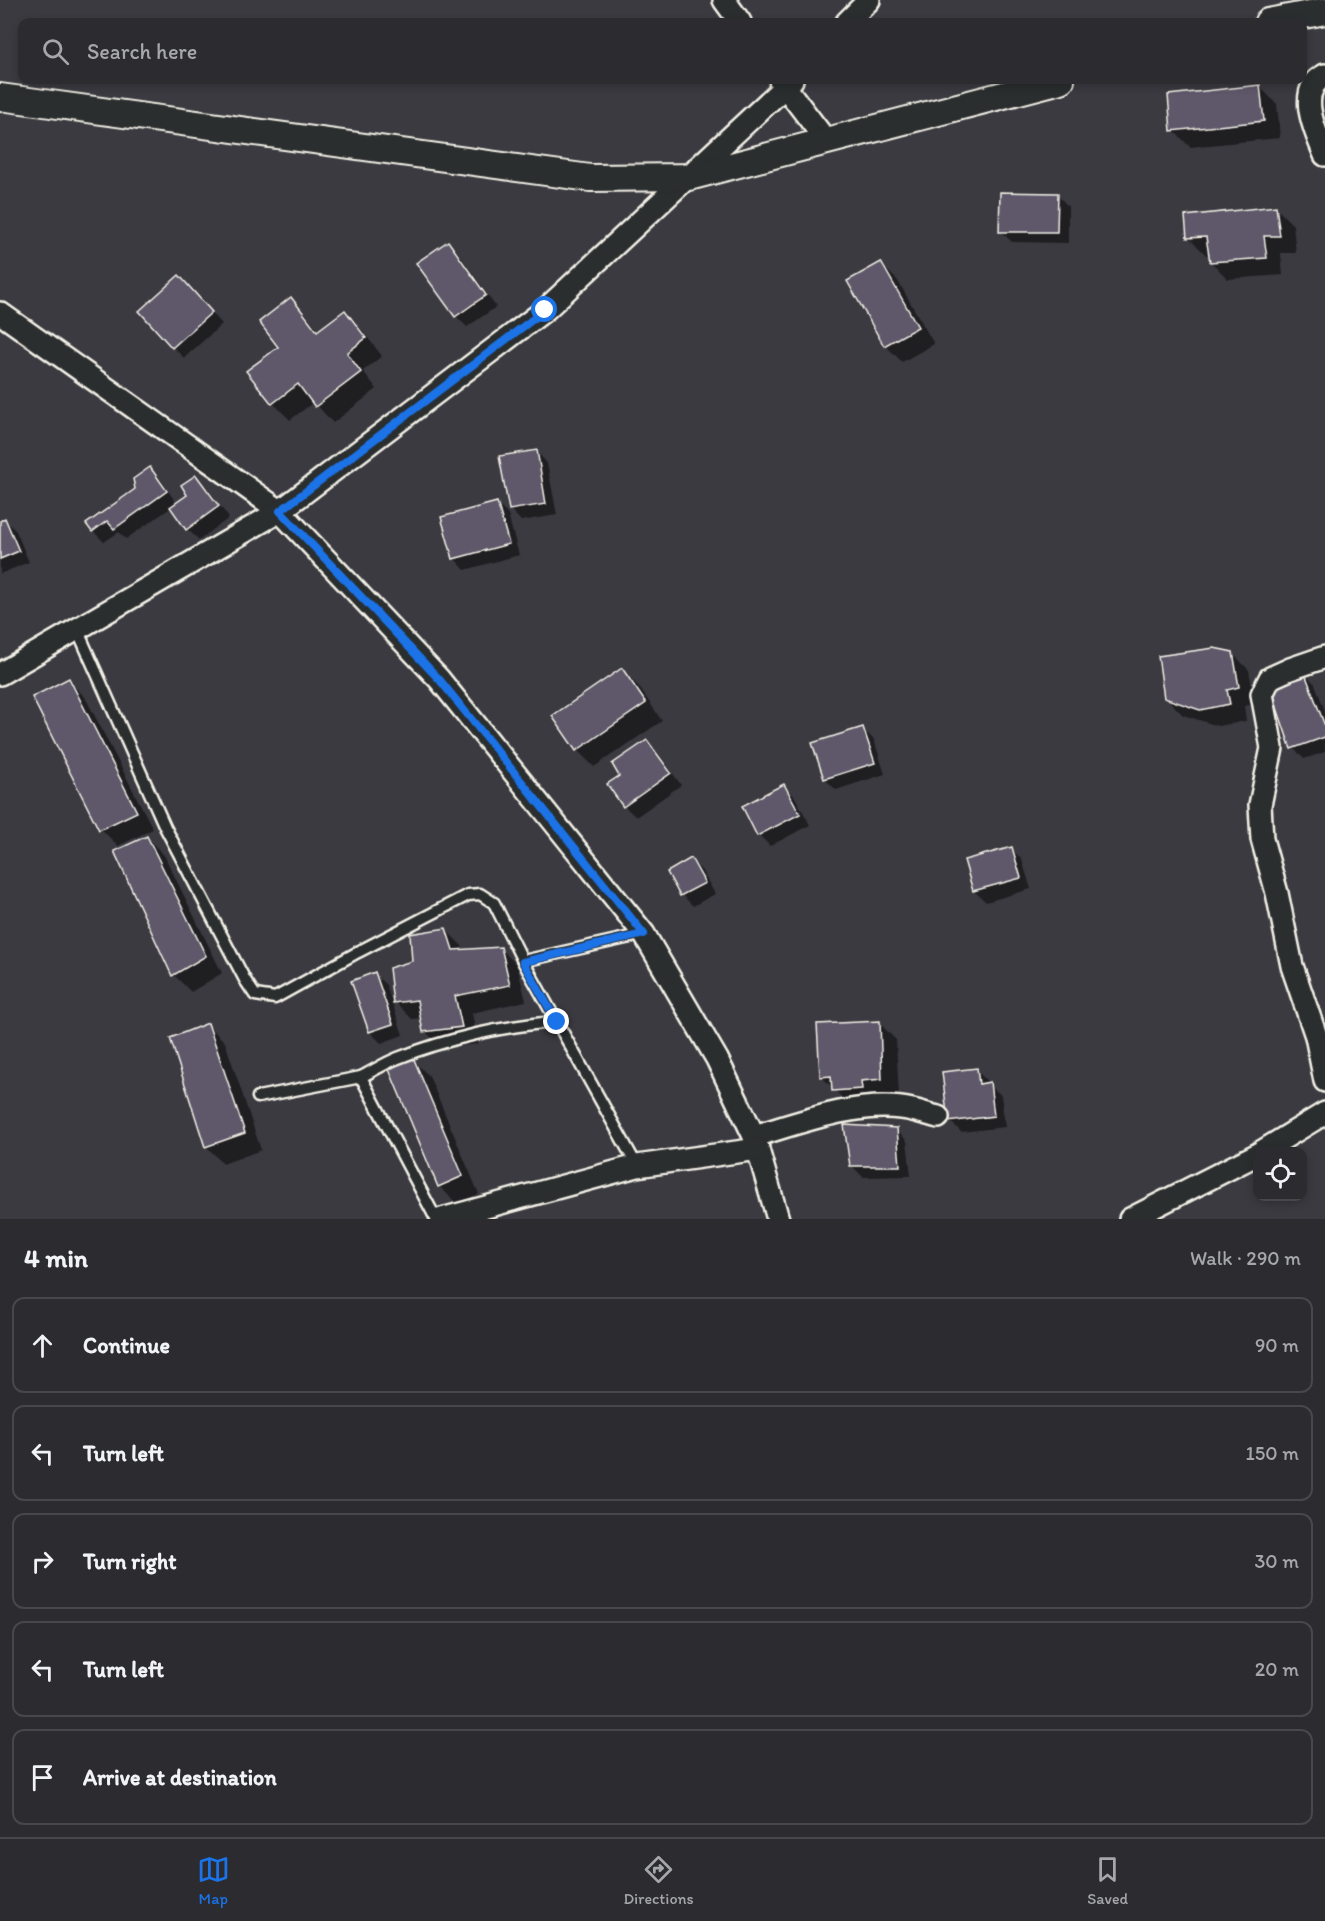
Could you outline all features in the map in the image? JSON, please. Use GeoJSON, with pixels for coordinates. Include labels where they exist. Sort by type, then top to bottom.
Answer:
{"type":"FeatureCollection","features":[{"type":"Feature","properties":{"kind":"street"},"geometry":{"type":"LineString","coordinates":[[724,0],[737,18]]}},
{"type":"Feature","properties":{"kind":"street"},"geometry":{"type":"LineString","coordinates":[[851,18],[869,0]]}},
{"type":"Feature","properties":{"kind":"street"},"geometry":{"type":"LineString","coordinates":[[1289,18],[1325,11]]}},
{"type":"Feature","properties":{"kind":"street"},"geometry":{"type":"LineString","coordinates":[[1325,75],[1317,79],[1311,89],[1310,114],[1325,155]]}},
{"type":"Feature","properties":{"kind":"street"},"geometry":{"type":"LineString","coordinates":[[0,674],[280,511],[545,310],[689,177],[784,84]]}},
{"type":"Feature","properties":{"kind":"street"},"geometry":{"type":"LineString","coordinates":[[787,84],[827,142]]}},
{"type":"Feature","properties":{"kind":"street"},"geometry":{"type":"LineString","coordinates":[[0,97],[590,178],[689,177],[1046,84]]}},
{"type":"Feature","properties":{"kind":"street"},"geometry":{"type":"LineString","coordinates":[[0,313],[280,511],[439,679],[644,934],[717,1059],[756,1142],[778,1219]]}},
{"type":"Feature","properties":{"kind":"street"},"geometry":{"type":"LineString","coordinates":[[1325,657],[1270,678],[1262,694],[1272,748],[1260,805],[1262,839],[1277,893],[1292,966],[1316,1036],[1325,1081]]}},
{"type":"Feature","properties":{"kind":"street"},"geometry":{"type":"LineString","coordinates":[[442,1219],[637,1166],[756,1142],[807,1120],[862,1108],[902,1108],[938,1117]]}},
{"type":"Feature","properties":{"kind":"street"},"geometry":{"type":"LineString","coordinates":[[1269,1147],[1325,1113]]}},
{"type":"Feature","properties":{"kind":"street"},"geometry":{"type":"LineString","coordinates":[[1130,1219],[1253,1156]]}},
{"type":"Feature","properties":{"kind":"lane"},"geometry":{"type":"LineString","coordinates":[[77,629],[165,827],[245,980],[255,994],[275,998],[468,895],[480,894],[494,903],[523,962],[637,1166]]}},
{"type":"Feature","properties":{"kind":"lane"},"geometry":{"type":"LineString","coordinates":[[523,962],[644,934]]}},
{"type":"Feature","properties":{"kind":"lane"},"geometry":{"type":"LineString","coordinates":[[258,1097],[361,1077],[397,1058],[451,1041],[527,1023],[557,1022]]}},
{"type":"Feature","properties":{"kind":"lane"},"geometry":{"type":"LineString","coordinates":[[361,1077],[436,1219]]}},
{"type":"Feature","properties":{"kind":"building"},"geometry":{"type":"Polygon","coordinates":[[[1260,85],[1264,121],[1171,131],[1168,95],[1260,85]]]}},
{"type":"Feature","properties":{"kind":"building"},"geometry":{"type":"Polygon","coordinates":[[[1000,192],[1058,193],[1057,232],[999,232],[1000,192]]]}},
{"type":"Feature","properties":{"kind":"building"},"geometry":{"type":"Polygon","coordinates":[[[1276,206],[1280,236],[1264,236],[1267,258],[1210,262],[1206,237],[1187,238],[1185,216],[1276,206]]]}},
{"type":"Feature","properties":{"kind":"building"},"geometry":{"type":"Polygon","coordinates":[[[448,241],[486,295],[455,317],[416,263],[448,241]]]}},
{"type":"Feature","properties":{"kind":"building"},"geometry":{"type":"Polygon","coordinates":[[[881,262],[918,327],[884,346],[847,281],[881,262]]]}},
{"type":"Feature","properties":{"kind":"building"},"geometry":{"type":"Polygon","coordinates":[[[179,275],[212,312],[172,348],[139,311],[179,275]]]}},
{"type":"Feature","properties":{"kind":"building"},"geometry":{"type":"Polygon","coordinates":[[[291,297],[317,331],[345,310],[366,338],[347,353],[361,372],[315,407],[298,384],[272,404],[246,371],[278,347],[259,322],[291,297]]]}},
{"type":"Feature","properties":{"kind":"building"},"geometry":{"type":"Polygon","coordinates":[[[537,450],[546,504],[509,510],[499,456],[537,450]]]}},
{"type":"Feature","properties":{"kind":"building"},"geometry":{"type":"Polygon","coordinates":[[[150,467],[167,491],[114,529],[107,521],[92,532],[86,524],[135,489],[133,479],[150,467]]]}},
{"type":"Feature","properties":{"kind":"building"},"geometry":{"type":"Polygon","coordinates":[[[196,475],[219,506],[186,530],[170,507],[187,495],[181,485],[196,475]]]}},
{"type":"Feature","properties":{"kind":"building"},"geometry":{"type":"Polygon","coordinates":[[[497,502],[509,544],[453,559],[441,517],[497,502]]]}},
{"type":"Feature","properties":{"kind":"building"},"geometry":{"type":"Polygon","coordinates":[[[5,518],[19,551],[0,559],[0,521],[5,518]]]}},
{"type":"Feature","properties":{"kind":"building"},"geometry":{"type":"Polygon","coordinates":[[[1214,648],[1233,652],[1239,687],[1227,690],[1230,704],[1200,710],[1164,698],[1158,656],[1214,648]]]}},
{"type":"Feature","properties":{"kind":"building"},"geometry":{"type":"Polygon","coordinates":[[[622,668],[646,703],[576,751],[552,716],[622,668]]]}},
{"type":"Feature","properties":{"kind":"building"},"geometry":{"type":"Polygon","coordinates":[[[1304,671],[1325,726],[1325,737],[1291,749],[1270,687],[1304,671]]]}},
{"type":"Feature","properties":{"kind":"building"},"geometry":{"type":"Polygon","coordinates":[[[69,678],[137,812],[99,830],[32,697],[69,678]]]}},
{"type":"Feature","properties":{"kind":"building"},"geometry":{"type":"Polygon","coordinates":[[[863,727],[875,763],[824,779],[812,743],[863,727]]]}},
{"type":"Feature","properties":{"kind":"building"},"geometry":{"type":"Polygon","coordinates":[[[647,740],[671,773],[623,807],[607,784],[619,776],[612,764],[647,740]]]}},
{"type":"Feature","properties":{"kind":"building"},"geometry":{"type":"Polygon","coordinates":[[[784,784],[800,814],[757,836],[742,806],[784,784]]]}},
{"type":"Feature","properties":{"kind":"building"},"geometry":{"type":"Polygon","coordinates":[[[147,836],[206,956],[172,976],[114,851],[147,836]]]}},
{"type":"Feature","properties":{"kind":"building"},"geometry":{"type":"Polygon","coordinates":[[[1012,847],[1021,878],[973,891],[964,860],[1012,847]]]}},
{"type":"Feature","properties":{"kind":"building"},"geometry":{"type":"Polygon","coordinates":[[[691,858],[705,883],[680,896],[667,872],[691,858]]]}},
{"type":"Feature","properties":{"kind":"building"},"geometry":{"type":"Polygon","coordinates":[[[446,928],[453,950],[501,947],[510,985],[455,996],[462,1027],[423,1032],[417,1000],[393,1003],[389,968],[412,961],[410,934],[446,928]]]}},
{"type":"Feature","properties":{"kind":"building"},"geometry":{"type":"Polygon","coordinates":[[[375,972],[393,1024],[369,1032],[351,981],[375,972]]]}},
{"type":"Feature","properties":{"kind":"building"},"geometry":{"type":"Polygon","coordinates":[[[880,1021],[882,1079],[861,1081],[862,1089],[832,1091],[831,1076],[820,1077],[817,1024],[880,1021]]]}},
{"type":"Feature","properties":{"kind":"building"},"geometry":{"type":"Polygon","coordinates":[[[208,1023],[245,1133],[205,1147],[170,1038],[208,1023]]]}},
{"type":"Feature","properties":{"kind":"building"},"geometry":{"type":"Polygon","coordinates":[[[413,1057],[463,1176],[438,1187],[388,1067],[413,1057]]]}},
{"type":"Feature","properties":{"kind":"building"},"geometry":{"type":"Polygon","coordinates":[[[977,1068],[979,1084],[990,1082],[994,1116],[948,1122],[942,1072],[977,1068]]]}},
{"type":"Feature","properties":{"kind":"building"},"geometry":{"type":"Polygon","coordinates":[[[844,1125],[897,1128],[900,1166],[850,1166],[844,1125]]]}},
{"type":"Feature","properties":{"kind":"route"},"geometry":{"type":"LineString","coordinates":[[545,310],[280,511],[439,679],[644,934],[523,962],[557,1022]]}}]}
